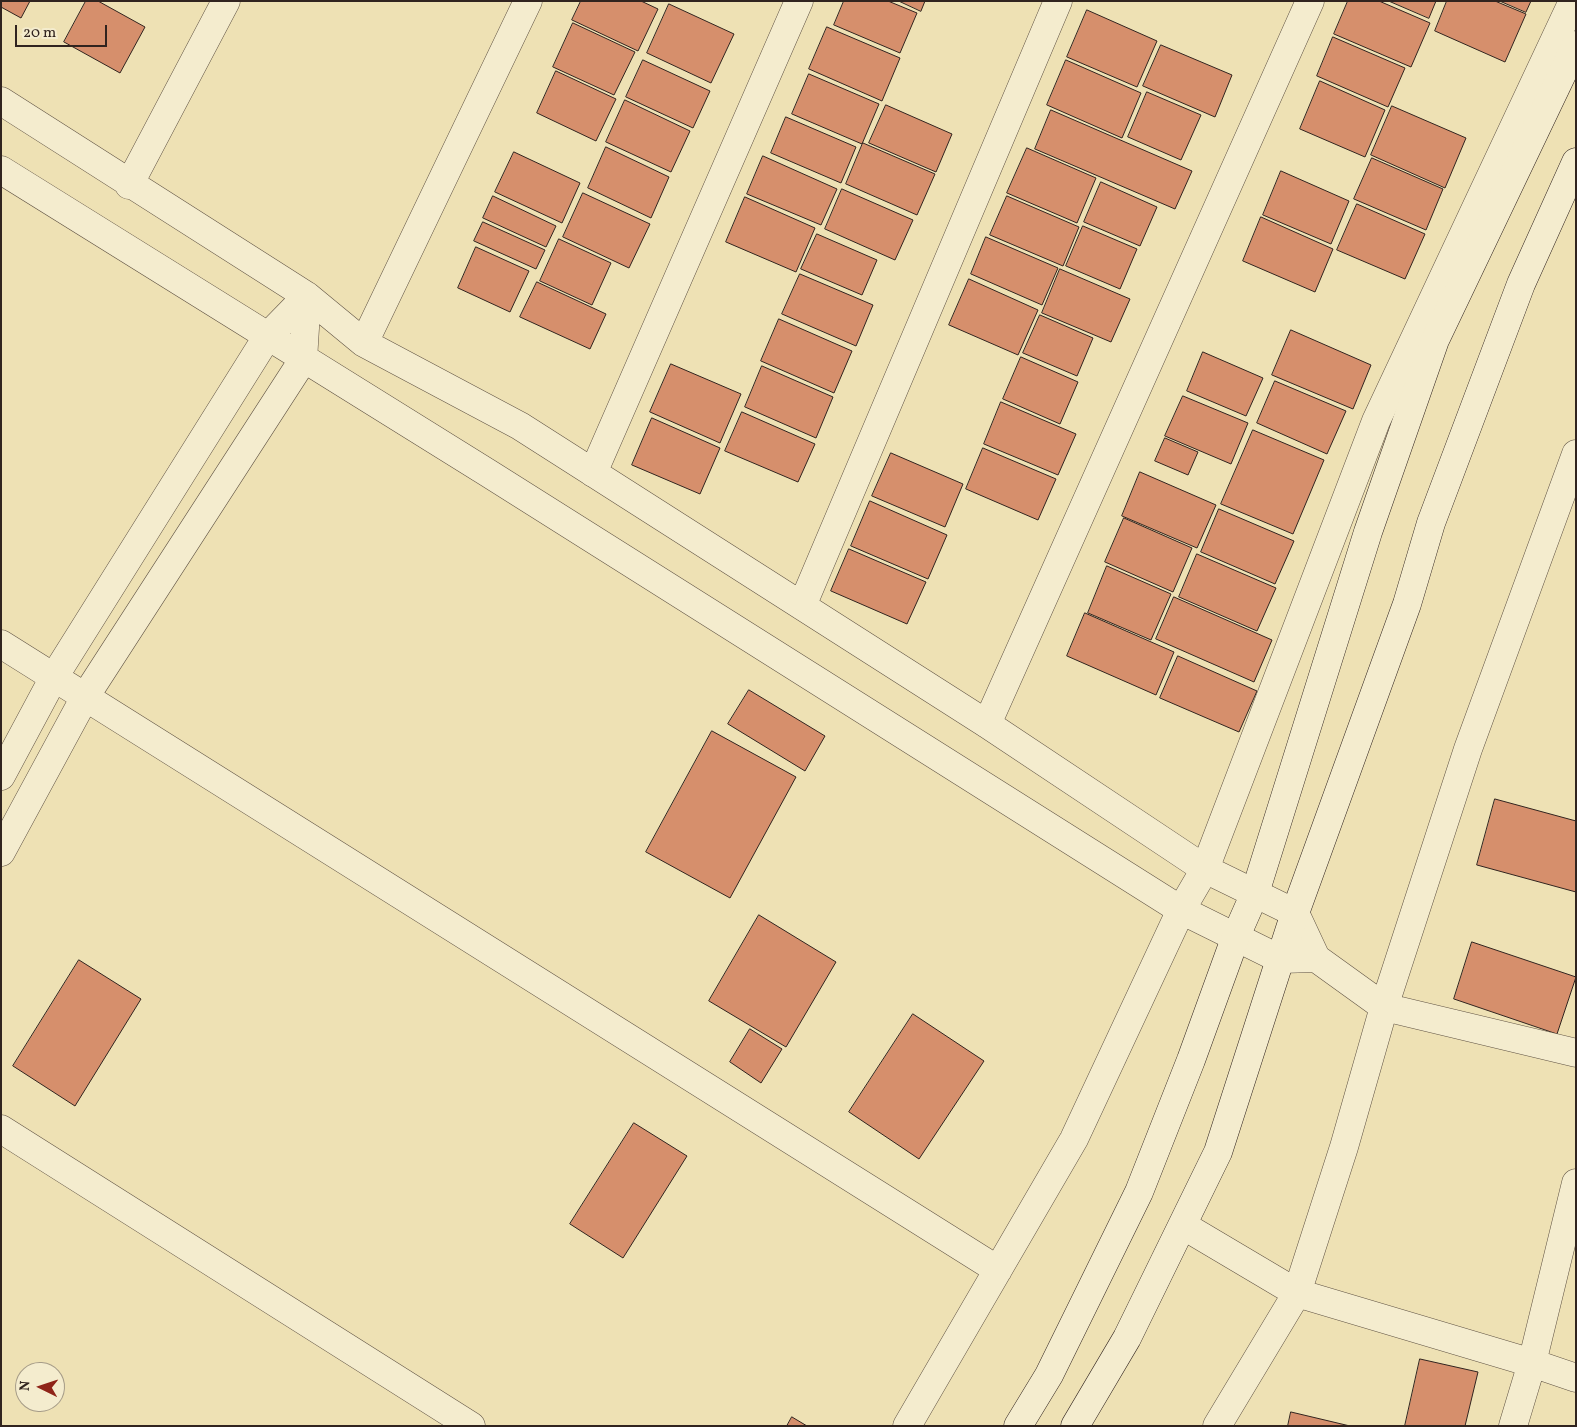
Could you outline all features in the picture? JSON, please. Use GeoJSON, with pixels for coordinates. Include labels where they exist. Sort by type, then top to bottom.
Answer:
{"type":"FeatureCollection","features":[{"type":"Feature","properties":{"kind":"street"},"geometry":{"type":"LineString","coordinates":[[129,184],[226,1]]}},
{"type":"Feature","properties":{"kind":"street"},"geometry":{"type":"LineString","coordinates":[[364,343],[528,1]]}},
{"type":"Feature","properties":{"kind":"street"},"geometry":{"type":"LineString","coordinates":[[593,473],[799,1]]}},
{"type":"Feature","properties":{"kind":"street"},"geometry":{"type":"LineString","coordinates":[[802,606],[1058,1]]}},
{"type":"Feature","properties":{"kind":"street"},"geometry":{"type":"LineString","coordinates":[[986,724],[1310,1]]}},
{"type":"Feature","properties":{"kind":"street"},"geometry":{"type":"LineString","coordinates":[[907,1426],[1074,1139],[1181,910],[1205,868],[1376,421],[1573,1]]}},
{"type":"Feature","properties":{"kind":"street"},"geometry":{"type":"LineString","coordinates":[[1018,1426],[1049,1376],[1139,1192],[1191,1060],[1236,936],[1255,893],[1368,532],[1436,340],[1576,44]]}},
{"type":"Feature","properties":{"kind":"street"},"geometry":{"type":"LineString","coordinates":[[1,101],[307,296],[364,343],[520,426],[986,724],[1205,868],[1295,913],[1316,958],[1384,1007],[1576,1053]]}},
{"type":"Feature","properties":{"kind":"street"},"geometry":{"type":"LineString","coordinates":[[1075,1426],[1127,1338],[1184,1226],[1218,1152],[1295,913],[1407,604],[1431,523],[1521,284],[1576,162]]}},
{"type":"Feature","properties":{"kind":"street"},"geometry":{"type":"LineString","coordinates":[[1,170],[303,360],[488,473],[1181,910],[1280,959],[1316,958]]}},
{"type":"Feature","properties":{"kind":"street"},"geometry":{"type":"LineString","coordinates":[[1,776],[54,677],[267,337],[307,296]]}},
{"type":"Feature","properties":{"kind":"street"},"geometry":{"type":"LineString","coordinates":[[1,852],[85,697],[303,360],[307,296]]}},
{"type":"Feature","properties":{"kind":"street"},"geometry":{"type":"LineString","coordinates":[[1217,1426],[1297,1293],[1344,1147],[1384,1007],[1468,749],[1576,454]]}},
{"type":"Feature","properties":{"kind":"street"},"geometry":{"type":"LineString","coordinates":[[1,644],[998,1270]]}},
{"type":"Feature","properties":{"kind":"street"},"geometry":{"type":"LineString","coordinates":[[1,1128],[471,1426]]}},
{"type":"Feature","properties":{"kind":"street"},"geometry":{"type":"LineString","coordinates":[[1513,1426],[1532,1363],[1576,1183]]}},
{"type":"Feature","properties":{"kind":"street"},"geometry":{"type":"LineString","coordinates":[[1184,1226],[1297,1293],[1532,1363],[1576,1378]]}},
{"type":"Feature","properties":{"kind":"building"},"geometry":{"type":"Polygon","coordinates":[[[1,1],[30,1],[21,18],[1,7],[1,1]]]}},
{"type":"Feature","properties":{"kind":"building"},"geometry":{"type":"Polygon","coordinates":[[[86,1],[98,1],[145,27],[120,73],[64,42],[86,1]]]}},
{"type":"Feature","properties":{"kind":"building"},"geometry":{"type":"Polygon","coordinates":[[[581,1],[641,1],[658,9],[638,51],[572,20],[581,1]]]}},
{"type":"Feature","properties":{"kind":"building"},"geometry":{"type":"Polygon","coordinates":[[[844,1],[888,1],[917,13],[900,53],[834,25],[844,1]]]}},
{"type":"Feature","properties":{"kind":"building"},"geometry":{"type":"Polygon","coordinates":[[[899,1],[925,1],[921,11],[899,1]]]}},
{"type":"Feature","properties":{"kind":"building"},"geometry":{"type":"Polygon","coordinates":[[[1348,1],[1379,1],[1430,23],[1411,67],[1334,34],[1348,1]]]}},
{"type":"Feature","properties":{"kind":"building"},"geometry":{"type":"Polygon","coordinates":[[[1389,1],[1436,1],[1429,18],[1389,1]]]}},
{"type":"Feature","properties":{"kind":"building"},"geometry":{"type":"Polygon","coordinates":[[[1447,1],[1495,1],[1526,14],[1505,62],[1435,31],[1447,1]]]}},
{"type":"Feature","properties":{"kind":"building"},"geometry":{"type":"Polygon","coordinates":[[[1500,1],[1531,1],[1526,12],[1500,1]]]}},
{"type":"Feature","properties":{"kind":"building"},"geometry":{"type":"Polygon","coordinates":[[[669,4],[734,34],[711,83],[647,53],[669,4]]]}},
{"type":"Feature","properties":{"kind":"building"},"geometry":{"type":"Polygon","coordinates":[[[1087,10],[1157,41],[1137,87],[1067,57],[1087,10]]]}},
{"type":"Feature","properties":{"kind":"building"},"geometry":{"type":"Polygon","coordinates":[[[573,23],[635,52],[614,95],[553,67],[573,23]]]}},
{"type":"Feature","properties":{"kind":"building"},"geometry":{"type":"Polygon","coordinates":[[[827,27],[900,58],[882,101],[809,69],[827,27]]]}},
{"type":"Feature","properties":{"kind":"building"},"geometry":{"type":"Polygon","coordinates":[[[1333,37],[1405,68],[1388,107],[1317,76],[1333,37]]]}},
{"type":"Feature","properties":{"kind":"building"},"geometry":{"type":"Polygon","coordinates":[[[1161,45],[1232,75],[1215,117],[1143,86],[1161,45]]]}},
{"type":"Feature","properties":{"kind":"building"},"geometry":{"type":"Polygon","coordinates":[[[643,60],[710,91],[693,128],[626,97],[643,60]]]}},
{"type":"Feature","properties":{"kind":"building"},"geometry":{"type":"Polygon","coordinates":[[[1066,60],[1141,93],[1122,138],[1047,105],[1066,60]]]}},
{"type":"Feature","properties":{"kind":"building"},"geometry":{"type":"Polygon","coordinates":[[[556,71],[616,99],[596,141],[537,113],[556,71]]]}},
{"type":"Feature","properties":{"kind":"building"},"geometry":{"type":"Polygon","coordinates":[[[809,74],[879,104],[862,144],[792,114],[809,74]]]}},
{"type":"Feature","properties":{"kind":"building"},"geometry":{"type":"Polygon","coordinates":[[[1320,81],[1385,110],[1365,157],[1300,129],[1320,81]]]}},
{"type":"Feature","properties":{"kind":"building"},"geometry":{"type":"Polygon","coordinates":[[[1147,92],[1201,115],[1181,160],[1128,137],[1147,92]]]}},
{"type":"Feature","properties":{"kind":"building"},"geometry":{"type":"Polygon","coordinates":[[[625,100],[690,131],[671,172],[606,142],[625,100]]]}},
{"type":"Feature","properties":{"kind":"building"},"geometry":{"type":"Polygon","coordinates":[[[886,105],[952,134],[936,172],[869,143],[886,105]]]}},
{"type":"Feature","properties":{"kind":"building"},"geometry":{"type":"Polygon","coordinates":[[[1392,106],[1466,138],[1445,188],[1371,155],[1392,106]]]}},
{"type":"Feature","properties":{"kind":"building"},"geometry":{"type":"Polygon","coordinates":[[[1051,110],[1192,171],[1175,209],[1035,149],[1051,110]]]}},
{"type":"Feature","properties":{"kind":"building"},"geometry":{"type":"Polygon","coordinates":[[[786,117],[856,147],[841,183],[771,153],[786,117]]]}},
{"type":"Feature","properties":{"kind":"building"},"geometry":{"type":"Polygon","coordinates":[[[863,143],[935,174],[917,215],[846,184],[863,143]]]}},
{"type":"Feature","properties":{"kind":"building"},"geometry":{"type":"Polygon","coordinates":[[[606,147],[669,177],[651,218],[588,188],[606,147]]]}},
{"type":"Feature","properties":{"kind":"building"},"geometry":{"type":"Polygon","coordinates":[[[1027,148],[1096,178],[1077,223],[1007,193],[1027,148]]]}},
{"type":"Feature","properties":{"kind":"building"},"geometry":{"type":"Polygon","coordinates":[[[514,152],[580,183],[562,223],[495,192],[514,152]]]}},
{"type":"Feature","properties":{"kind":"building"},"geometry":{"type":"Polygon","coordinates":[[[763,156],[837,189],[821,225],[747,194],[763,156]]]}},
{"type":"Feature","properties":{"kind":"building"},"geometry":{"type":"Polygon","coordinates":[[[1372,158],[1443,189],[1426,230],[1354,199],[1372,158]]]}},
{"type":"Feature","properties":{"kind":"building"},"geometry":{"type":"Polygon","coordinates":[[[1281,171],[1349,201],[1331,244],[1263,215],[1281,171]]]}},
{"type":"Feature","properties":{"kind":"building"},"geometry":{"type":"Polygon","coordinates":[[[1101,182],[1157,207],[1140,246],[1084,222],[1101,182]]]}},
{"type":"Feature","properties":{"kind":"building"},"geometry":{"type":"Polygon","coordinates":[[[842,189],[913,220],[895,260],[825,229],[842,189]]]}},
{"type":"Feature","properties":{"kind":"building"},"geometry":{"type":"Polygon","coordinates":[[[583,193],[650,224],[629,268],[563,237],[583,193]]]}},
{"type":"Feature","properties":{"kind":"building"},"geometry":{"type":"Polygon","coordinates":[[[493,196],[556,226],[546,247],[483,218],[493,196]]]}},
{"type":"Feature","properties":{"kind":"building"},"geometry":{"type":"Polygon","coordinates":[[[1007,196],[1079,227],[1063,266],[990,235],[1007,196]]]}},
{"type":"Feature","properties":{"kind":"building"},"geometry":{"type":"Polygon","coordinates":[[[745,197],[815,228],[796,272],[726,242],[745,197]]]}},
{"type":"Feature","properties":{"kind":"building"},"geometry":{"type":"Polygon","coordinates":[[[1357,204],[1425,234],[1405,279],[1337,250],[1357,204]]]}},
{"type":"Feature","properties":{"kind":"building"},"geometry":{"type":"Polygon","coordinates":[[[1261,217],[1333,249],[1315,292],[1243,261],[1261,217]]]}},
{"type":"Feature","properties":{"kind":"building"},"geometry":{"type":"Polygon","coordinates":[[[483,222],[545,250],[536,269],[474,241],[483,222]]]}},
{"type":"Feature","properties":{"kind":"building"},"geometry":{"type":"Polygon","coordinates":[[[1083,226],[1137,249],[1120,289],[1066,266],[1083,226]]]}},
{"type":"Feature","properties":{"kind":"building"},"geometry":{"type":"Polygon","coordinates":[[[817,234],[877,260],[862,295],[801,269],[817,234]]]}},
{"type":"Feature","properties":{"kind":"building"},"geometry":{"type":"Polygon","coordinates":[[[986,237],[1058,268],[1042,305],[971,274],[986,237]]]}},
{"type":"Feature","properties":{"kind":"building"},"geometry":{"type":"Polygon","coordinates":[[[559,239],[611,263],[592,305],[540,281],[559,239]]]}},
{"type":"Feature","properties":{"kind":"building"},"geometry":{"type":"Polygon","coordinates":[[[476,247],[529,271],[510,312],[458,288],[476,247]]]}},
{"type":"Feature","properties":{"kind":"building"},"geometry":{"type":"Polygon","coordinates":[[[1060,269],[1130,299],[1111,342],[1042,313],[1060,269]]]}},
{"type":"Feature","properties":{"kind":"building"},"geometry":{"type":"Polygon","coordinates":[[[800,274],[873,305],[856,346],[782,314],[800,274]]]}},
{"type":"Feature","properties":{"kind":"building"},"geometry":{"type":"Polygon","coordinates":[[[969,279],[1038,310],[1018,355],[949,325],[969,279]]]}},
{"type":"Feature","properties":{"kind":"building"},"geometry":{"type":"Polygon","coordinates":[[[537,282],[606,314],[590,349],[520,317],[537,282]]]}},
{"type":"Feature","properties":{"kind":"building"},"geometry":{"type":"Polygon","coordinates":[[[1040,315],[1093,338],[1077,376],[1023,353],[1040,315]]]}},
{"type":"Feature","properties":{"kind":"building"},"geometry":{"type":"Polygon","coordinates":[[[779,319],[852,351],[834,393],[761,361],[779,319]]]}},
{"type":"Feature","properties":{"kind":"building"},"geometry":{"type":"Polygon","coordinates":[[[1291,330],[1371,365],[1353,409],[1272,375],[1291,330]]]}},
{"type":"Feature","properties":{"kind":"building"},"geometry":{"type":"Polygon","coordinates":[[[1203,352],[1263,378],[1246,416],[1187,391],[1203,352]]]}},
{"type":"Feature","properties":{"kind":"building"},"geometry":{"type":"Polygon","coordinates":[[[1021,357],[1078,382],[1060,424],[1003,399],[1021,357]]]}},
{"type":"Feature","properties":{"kind":"building"},"geometry":{"type":"Polygon","coordinates":[[[671,364],[741,394],[720,443],[650,412],[671,364]]]}},
{"type":"Feature","properties":{"kind":"building"},"geometry":{"type":"Polygon","coordinates":[[[762,366],[833,397],[816,438],[745,407],[762,366]]]}},
{"type":"Feature","properties":{"kind":"building"},"geometry":{"type":"Polygon","coordinates":[[[1275,381],[1346,411],[1327,454],[1257,423],[1275,381]]]}},
{"type":"Feature","properties":{"kind":"building"},"geometry":{"type":"Polygon","coordinates":[[[1183,396],[1248,423],[1231,464],[1165,436],[1183,396]]]}},
{"type":"Feature","properties":{"kind":"building"},"geometry":{"type":"Polygon","coordinates":[[[1001,402],[1076,434],[1058,475],[984,444],[1001,402]]]}},
{"type":"Feature","properties":{"kind":"building"},"geometry":{"type":"Polygon","coordinates":[[[742,412],[815,444],[798,482],[725,451],[742,412]]]}},
{"type":"Feature","properties":{"kind":"building"},"geometry":{"type":"Polygon","coordinates":[[[652,418],[720,448],[700,494],[632,465],[652,418]]]}},
{"type":"Feature","properties":{"kind":"building"},"geometry":{"type":"Polygon","coordinates":[[[1253,430],[1324,460],[1293,534],[1221,504],[1253,430]]]}},
{"type":"Feature","properties":{"kind":"building"},"geometry":{"type":"Polygon","coordinates":[[[1165,438],[1198,452],[1188,475],[1155,461],[1165,438]]]}},
{"type":"Feature","properties":{"kind":"building"},"geometry":{"type":"Polygon","coordinates":[[[983,448],[1056,479],[1038,520],[966,489],[983,448]]]}},
{"type":"Feature","properties":{"kind":"building"},"geometry":{"type":"Polygon","coordinates":[[[891,453],[963,484],[945,527],[872,496],[891,453]]]}},
{"type":"Feature","properties":{"kind":"building"},"geometry":{"type":"Polygon","coordinates":[[[1140,472],[1216,505],[1197,548],[1122,516],[1140,472]]]}},
{"type":"Feature","properties":{"kind":"building"},"geometry":{"type":"Polygon","coordinates":[[[870,501],[947,535],[928,579],[851,546],[870,501]]]}},
{"type":"Feature","properties":{"kind":"building"},"geometry":{"type":"Polygon","coordinates":[[[1219,509],[1294,541],[1275,584],[1201,552],[1219,509]]]}},
{"type":"Feature","properties":{"kind":"building"},"geometry":{"type":"Polygon","coordinates":[[[1124,518],[1192,548],[1173,592],[1105,562],[1124,518]]]}},
{"type":"Feature","properties":{"kind":"building"},"geometry":{"type":"Polygon","coordinates":[[[849,549],[926,582],[907,624],[831,591],[849,549]]]}},
{"type":"Feature","properties":{"kind":"building"},"geometry":{"type":"Polygon","coordinates":[[[1197,554],[1276,588],[1257,631],[1179,597],[1197,554]]]}},
{"type":"Feature","properties":{"kind":"building"},"geometry":{"type":"Polygon","coordinates":[[[1107,566],[1171,594],[1151,640],[1088,613],[1107,566]]]}},
{"type":"Feature","properties":{"kind":"building"},"geometry":{"type":"Polygon","coordinates":[[[1174,597],[1272,640],[1254,682],[1156,639],[1174,597]]]}},
{"type":"Feature","properties":{"kind":"building"},"geometry":{"type":"Polygon","coordinates":[[[1085,613],[1174,652],[1156,695],[1067,656],[1085,613]]]}},
{"type":"Feature","properties":{"kind":"building"},"geometry":{"type":"Polygon","coordinates":[[[1178,656],[1257,691],[1239,732],[1160,698],[1178,656]]]}},
{"type":"Feature","properties":{"kind":"building"},"geometry":{"type":"Polygon","coordinates":[[[749,690],[825,736],[805,771],[728,724],[749,690]]]}},
{"type":"Feature","properties":{"kind":"building"},"geometry":{"type":"Polygon","coordinates":[[[712,731],[796,777],[730,898],[646,852],[712,731]]]}},
{"type":"Feature","properties":{"kind":"building"},"geometry":{"type":"Polygon","coordinates":[[[1495,799],[1576,821],[1576,892],[1477,865],[1495,799]]]}},
{"type":"Feature","properties":{"kind":"building"},"geometry":{"type":"Polygon","coordinates":[[[759,915],[836,962],[786,1047],[709,1001],[759,915]]]}},
{"type":"Feature","properties":{"kind":"building"},"geometry":{"type":"Polygon","coordinates":[[[1472,942],[1576,977],[1557,1034],[1454,999],[1472,942]]]}},
{"type":"Feature","properties":{"kind":"building"},"geometry":{"type":"Polygon","coordinates":[[[79,960],[141,999],[75,1106],[13,1066],[79,960]]]}},
{"type":"Feature","properties":{"kind":"building"},"geometry":{"type":"Polygon","coordinates":[[[913,1014],[984,1061],[919,1159],[849,1112],[913,1014]]]}},
{"type":"Feature","properties":{"kind":"building"},"geometry":{"type":"Polygon","coordinates":[[[750,1029],[782,1049],[761,1083],[730,1062],[750,1029]]]}},
{"type":"Feature","properties":{"kind":"building"},"geometry":{"type":"Polygon","coordinates":[[[634,1123],[687,1156],[623,1258],[570,1224],[634,1123]]]}},
{"type":"Feature","properties":{"kind":"building"},"geometry":{"type":"Polygon","coordinates":[[[1420,1359],[1478,1372],[1465,1426],[1405,1426],[1420,1359]]]}},
{"type":"Feature","properties":{"kind":"building"},"geometry":{"type":"Polygon","coordinates":[[[1291,1412],[1350,1426],[1288,1426],[1291,1412]]]}},
{"type":"Feature","properties":{"kind":"building"},"geometry":{"type":"Polygon","coordinates":[[[792,1417],[807,1426],[787,1426],[792,1417]]]}}]}
